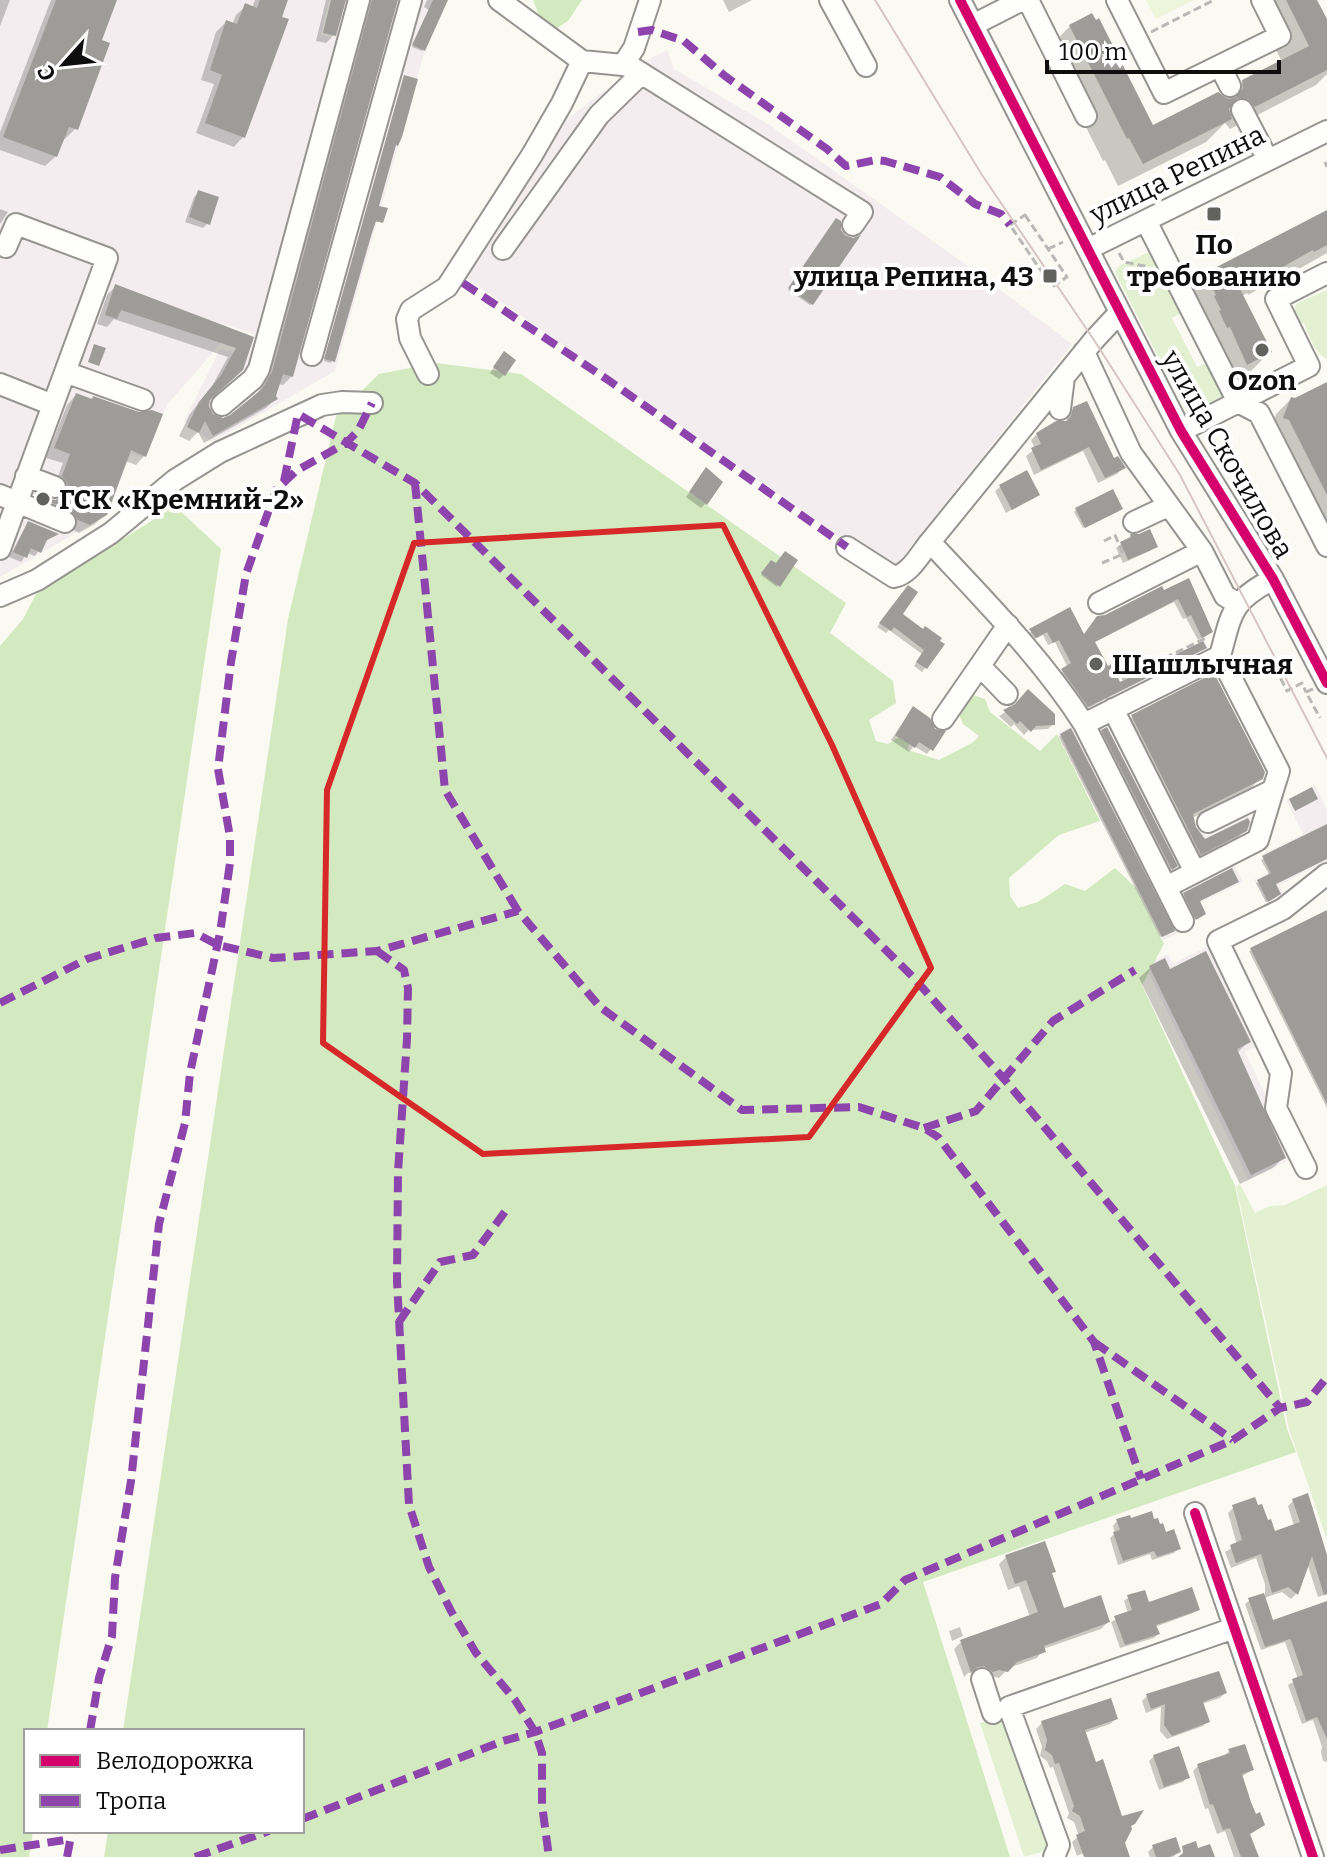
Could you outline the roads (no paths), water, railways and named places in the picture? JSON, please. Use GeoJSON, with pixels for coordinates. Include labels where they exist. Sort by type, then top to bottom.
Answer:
{"type":"FeatureCollection","features":[{"type":"Feature","properties":{"kind":"street"},"geometry":{"type":"LineString","coordinates":[[222,405],[253,379],[259,369],[359,0]]}},
{"type":"Feature","properties":{"kind":"street"},"geometry":{"type":"LineString","coordinates":[[312,355],[411,0]]}},
{"type":"Feature","properties":{"kind":"street"},"geometry":{"type":"LineString","coordinates":[[499,0],[582,61],[632,69],[862,212],[853,225]]}},
{"type":"Feature","properties":{"kind":"street"},"geometry":{"type":"LineString","coordinates":[[503,249],[632,69],[634,48],[650,0]]}},
{"type":"Feature","properties":{"kind":"street"},"geometry":{"type":"LineString","coordinates":[[830,0],[866,66]]}},
{"type":"Feature","properties":{"kind":"street","name":"улица Репина"},"geometry":{"type":"LineString","coordinates":[[960,0],[1088,249],[1327,131]]}},
{"type":"Feature","properties":{"kind":"street"},"geometry":{"type":"LineString","coordinates":[[973,25],[992,7],[1025,0],[1086,116]]}},
{"type":"Feature","properties":{"kind":"street"},"geometry":{"type":"LineString","coordinates":[[1117,0],[1164,93],[1280,36],[1262,0]]}},
{"type":"Feature","properties":{"kind":"street"},"geometry":{"type":"LineString","coordinates":[[428,374],[410,338],[407,319],[411,310],[447,287],[532,155],[582,61]]}},
{"type":"Feature","properties":{"kind":"street"},"geometry":{"type":"LineString","coordinates":[[1220,66],[1230,86]]}},
{"type":"Feature","properties":{"kind":"street"},"geometry":{"type":"LineString","coordinates":[[1242,110],[1268,160]]}},
{"type":"Feature","properties":{"kind":"street"},"geometry":{"type":"LineString","coordinates":[[1146,221],[1238,402],[1259,413],[1327,546]]}},
{"type":"Feature","properties":{"kind":"street"},"geometry":{"type":"LineString","coordinates":[[0,549],[8,499],[26,476],[107,258],[16,224],[6,247]]}},
{"type":"Feature","properties":{"kind":"street","name":"улица Скочилова"},"geometry":{"type":"LineString","coordinates":[[1088,249],[1181,431],[1273,579],[1325,676]]}},
{"type":"Feature","properties":{"kind":"street"},"geometry":{"type":"LineString","coordinates":[[1181,431],[1318,365],[1276,299],[1327,273]]}},
{"type":"Feature","properties":{"kind":"street"},"geometry":{"type":"LineString","coordinates":[[847,547],[894,577],[902,576],[1120,312]]}},
{"type":"Feature","properties":{"kind":"street"},"geometry":{"type":"LineString","coordinates":[[1084,352],[1131,453],[1202,551],[1225,596],[1237,603]]}},
{"type":"Feature","properties":{"kind":"street"},"geometry":{"type":"LineString","coordinates":[[65,372],[143,400]]}},
{"type":"Feature","properties":{"kind":"street"},"geometry":{"type":"LineString","coordinates":[[1060,409],[1064,377]]}},
{"type":"Feature","properties":{"kind":"street"},"geometry":{"type":"LineString","coordinates":[[0,384],[53,405]]}},
{"type":"Feature","properties":{"kind":"street"},"geometry":{"type":"LineString","coordinates":[[0,596],[37,580],[111,533],[175,480],[220,452],[322,405],[372,403]]}},
{"type":"Feature","properties":{"kind":"street"},"geometry":{"type":"LineString","coordinates":[[26,476],[55,487]]}},
{"type":"Feature","properties":{"kind":"street"},"geometry":{"type":"LineString","coordinates":[[8,499],[65,522]]}},
{"type":"Feature","properties":{"kind":"street"},"geometry":{"type":"LineString","coordinates":[[1134,522],[1168,506]]}},
{"type":"Feature","properties":{"kind":"street"},"geometry":{"type":"LineString","coordinates":[[930,542],[1008,625],[1084,724],[1183,921]]}},
{"type":"Feature","properties":{"kind":"street"},"geometry":{"type":"LineString","coordinates":[[1099,603],[1202,551]]}},
{"type":"Feature","properties":{"kind":"street"},"geometry":{"type":"LineString","coordinates":[[1166,887],[1258,840],[1279,771],[1220,656],[1237,603],[1273,579]]}},
{"type":"Feature","properties":{"kind":"street"},"geometry":{"type":"LineString","coordinates":[[943,719],[1008,625]]}},
{"type":"Feature","properties":{"kind":"street"},"geometry":{"type":"LineString","coordinates":[[1084,724],[1220,656]]}},
{"type":"Feature","properties":{"kind":"street"},"geometry":{"type":"LineString","coordinates":[[980,666],[1007,694]]}},
{"type":"Feature","properties":{"kind":"street"},"geometry":{"type":"LineString","coordinates":[[1113,709],[1195,872]]}},
{"type":"Feature","properties":{"kind":"street"},"geometry":{"type":"LineString","coordinates":[[1208,822],[1273,790]]}},
{"type":"Feature","properties":{"kind":"street"},"geometry":{"type":"LineString","coordinates":[[1306,1168],[1276,1108],[1281,1073],[1218,941],[1283,909],[1326,879]]}},
{"type":"Feature","properties":{"kind":"street"},"geometry":{"type":"LineString","coordinates":[[1195,1513],[1313,1857]]}},
{"type":"Feature","properties":{"kind":"street"},"geometry":{"type":"LineString","coordinates":[[995,1712],[1234,1628]]}},
{"type":"Feature","properties":{"kind":"street"},"geometry":{"type":"LineString","coordinates":[[982,1679],[1059,1845],[1054,1857]]}},
{"type":"Feature","properties":{"kind":"tram line"},"geometry":{"type":"LineString","coordinates":[[875,0],[982,175],[1094,340],[1180,475],[1327,758]]}},
{"type":"Feature","properties":{"kind":"place","name":"По требованию"},"geometry":{"type":"Point","coordinates":[1214,214]}},
{"type":"Feature","properties":{"kind":"place","name":"улица Репина, 43"},"geometry":{"type":"Point","coordinates":[1050,276]}},
{"type":"Feature","properties":{"kind":"place","name":"Ozon"},"geometry":{"type":"Point","coordinates":[1262,350]}},
{"type":"Feature","properties":{"kind":"place","name":"ГСК «Кремний-2»"},"geometry":{"type":"Point","coordinates":[43,499]}},
{"type":"Feature","properties":{"kind":"place","name":"Шашлычная"},"geometry":{"type":"Point","coordinates":[1096,664]}}]}
